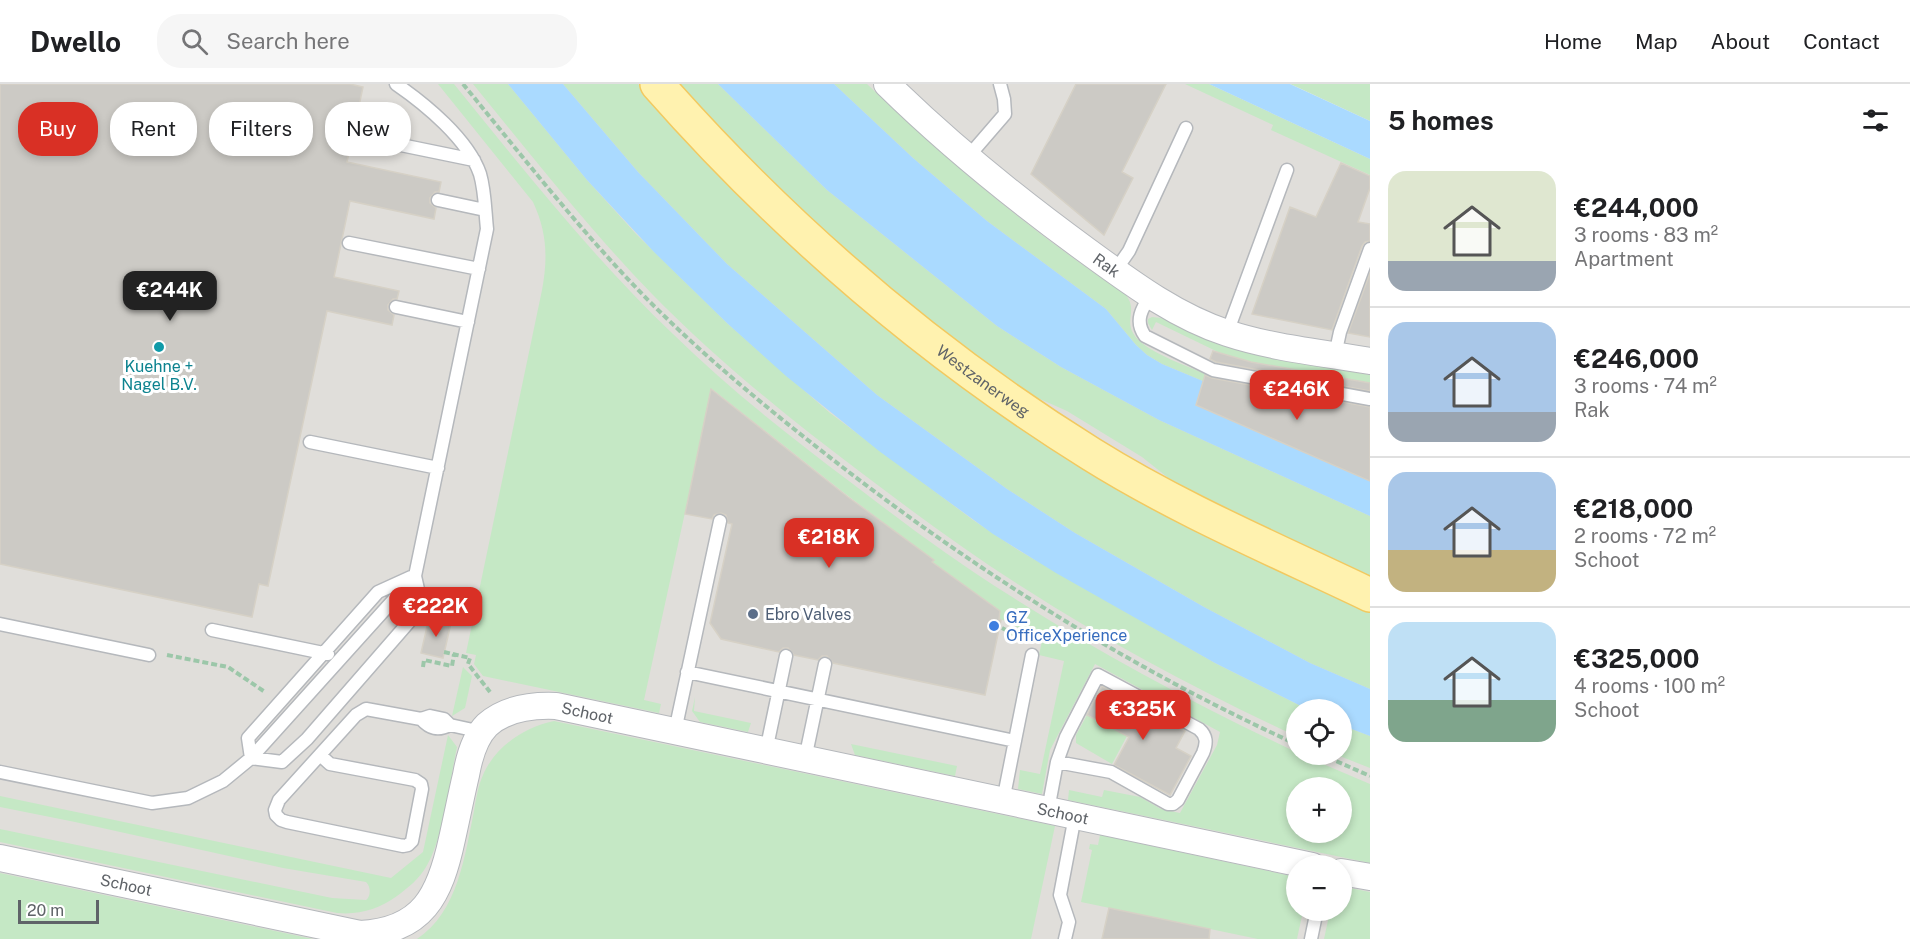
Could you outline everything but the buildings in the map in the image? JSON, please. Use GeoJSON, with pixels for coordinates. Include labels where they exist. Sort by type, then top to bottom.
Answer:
{"type":"FeatureCollection","features":[{"type":"Feature","properties":{"kind":"main road","name":"Westzanerweg"},"geometry":{"type":"LineString","coordinates":[[657,84],[746,180],[808,239],[871,294],[988,384],[1091,454],[1175,501],[1370,595]]}},
{"type":"Feature","properties":{"kind":"street","name":"Rak"},"geometry":{"type":"LineString","coordinates":[[887,84],[967,158],[1037,214],[1115,271],[1186,316],[1227,333],[1261,342],[1370,361]]}},
{"type":"Feature","properties":{"kind":"street","name":"Schoot"},"geometry":{"type":"LineString","coordinates":[[0,858],[360,934],[395,929],[410,921],[433,897],[447,864],[470,757],[482,732],[488,724],[506,713],[525,706],[556,706],[1286,861]]}},
{"type":"Feature","properties":{"kind":"street"},"geometry":{"type":"LineString","coordinates":[[1352,874],[1370,877]]}},
{"type":"Feature","properties":{"kind":"lane"},"geometry":{"type":"LineString","coordinates":[[251,758],[282,762],[307,739],[422,607],[415,576],[487,228],[480,174],[474,160],[434,112],[396,84]]}},
{"type":"Feature","properties":{"kind":"lane"},"geometry":{"type":"LineString","coordinates":[[967,158],[1005,114],[1000,84]]}},
{"type":"Feature","properties":{"kind":"lane"},"geometry":{"type":"LineString","coordinates":[[1115,271],[1129,251],[1186,128]]}},
{"type":"Feature","properties":{"kind":"lane"},"geometry":{"type":"LineString","coordinates":[[411,147],[474,160]]}},
{"type":"Feature","properties":{"kind":"lane"},"geometry":{"type":"LineString","coordinates":[[1227,333],[1287,170]]}},
{"type":"Feature","properties":{"kind":"lane"},"geometry":{"type":"LineString","coordinates":[[438,200],[485,210]]}},
{"type":"Feature","properties":{"kind":"lane"},"geometry":{"type":"LineString","coordinates":[[349,243],[478,269]]}},
{"type":"Feature","properties":{"kind":"lane"},"geometry":{"type":"LineString","coordinates":[[1335,355],[1340,332],[1370,249]]}},
{"type":"Feature","properties":{"kind":"lane"},"geometry":{"type":"LineString","coordinates":[[1151,295],[1139,316],[1141,331],[1145,336],[1200,365],[1227,374],[1370,399]]}},
{"type":"Feature","properties":{"kind":"lane"},"geometry":{"type":"LineString","coordinates":[[396,307],[468,322]]}},
{"type":"Feature","properties":{"kind":"lane"},"geometry":{"type":"LineString","coordinates":[[310,442],[438,468]]}},
{"type":"Feature","properties":{"kind":"lane"},"geometry":{"type":"LineString","coordinates":[[675,731],[720,521]]}},
{"type":"Feature","properties":{"kind":"lane"},"geometry":{"type":"LineString","coordinates":[[251,758],[248,738],[378,592],[415,576]]}},
{"type":"Feature","properties":{"kind":"lane"},"geometry":{"type":"LineString","coordinates":[[0,772],[152,803],[188,798],[223,781],[251,758],[415,576]]}},
{"type":"Feature","properties":{"kind":"lane"},"geometry":{"type":"LineString","coordinates":[[0,624],[149,655]]}},
{"type":"Feature","properties":{"kind":"lane"},"geometry":{"type":"LineString","coordinates":[[212,630],[342,657]]}},
{"type":"Feature","properties":{"kind":"lane"},"geometry":{"type":"LineString","coordinates":[[1003,801],[1032,655]]}},
{"type":"Feature","properties":{"kind":"lane"},"geometry":{"type":"LineString","coordinates":[[766,751],[786,656]]}},
{"type":"Feature","properties":{"kind":"lane"},"geometry":{"type":"LineString","coordinates":[[805,759],[825,664]]}},
{"type":"Feature","properties":{"kind":"lane"},"geometry":{"type":"LineString","coordinates":[[687,672],[1015,741]]}},
{"type":"Feature","properties":{"kind":"lane"},"geometry":{"type":"LineString","coordinates":[[1048,810],[1057,762],[1066,737],[1098,675],[1198,729],[1205,738],[1206,746],[1203,753],[1178,800],[1173,804],[1168,804],[1111,772],[1057,762]]}},
{"type":"Feature","properties":{"kind":"lane"},"geometry":{"type":"LineString","coordinates":[[320,755],[330,764],[415,780],[421,784],[413,836],[408,845],[398,845],[281,820],[276,815],[276,805],[320,755],[360,711],[374,710],[421,719],[427,726],[442,729],[450,725],[482,732]]}},
{"type":"Feature","properties":{"kind":"lane"},"geometry":{"type":"LineString","coordinates":[[1065,939],[1069,922],[1060,896],[1075,816]]}},
{"type":"Feature","properties":{"kind":"lane"},"geometry":{"type":"LineString","coordinates":[[1311,939],[1315,921]]}},
{"type":"Feature","properties":{"kind":"path"},"geometry":{"type":"LineString","coordinates":[[463,84],[529,165],[627,278],[680,331],[789,426],[894,506],[1042,608],[1176,684],[1286,739]]}},
{"type":"Feature","properties":{"kind":"path"},"geometry":{"type":"LineString","coordinates":[[149,655],[149,651],[228,668],[279,703]]}},
{"type":"Feature","properties":{"kind":"path"},"geometry":{"type":"LineString","coordinates":[[444,652],[470,658],[468,664],[506,713]]}},
{"type":"Feature","properties":{"kind":"path"},"geometry":{"type":"LineString","coordinates":[[423,667],[424,660],[452,666],[454,654]]}},
{"type":"Feature","properties":{"kind":"path"},"geometry":{"type":"LineString","coordinates":[[1345,765],[1370,776]]}},
{"type":"Feature","properties":{"kind":"shaded area"},"geometry":{"type":"Polygon","coordinates":[[[0,84],[1209,84],[1370,159],[1370,939],[0,939],[0,84]]]}},
{"type":"Feature","properties":{"kind":"green space"},"geometry":{"type":"Polygon","coordinates":[[[438,84],[454,84],[587,244],[643,305],[694,354],[781,429],[888,511],[988,582],[1044,617],[1186,697],[1286,747],[1286,765],[1325,765],[1370,784],[1370,863],[1352,859],[1352,855],[1332,855],[1068,800],[1069,790],[1102,797],[1104,790],[1140,797],[1161,809],[1180,813],[1217,745],[1220,732],[1095,664],[1050,750],[1042,794],[1018,789],[1020,770],[1040,774],[1064,661],[1039,655],[1042,641],[999,619],[1000,611],[932,562],[933,560],[712,389],[644,700],[661,704],[659,713],[483,676],[474,664],[476,655],[466,653],[544,278],[545,245],[538,213],[533,202],[438,84]]]}},
{"type":"Feature","properties":{"kind":"green space"},"geometry":{"type":"Polygon","coordinates":[[[473,84],[508,84],[587,180],[636,234],[728,324],[830,413],[973,520],[1018,550],[1215,663],[1287,699],[1286,731],[1158,667],[1057,609],[940,531],[805,430],[727,365],[677,319],[629,270],[473,84]]]}},
{"type":"Feature","properties":{"kind":"green space"},"geometry":{"type":"Polygon","coordinates":[[[563,84],[638,84],[674,125],[1170,516],[1260,562],[1370,609],[1370,689],[1310,663],[1204,607],[1075,533],[1007,489],[877,395],[727,264],[638,172],[563,84]]]}},
{"type":"Feature","properties":{"kind":"green space"},"geometry":{"type":"Polygon","coordinates":[[[678,84],[718,84],[827,190],[997,326],[1061,367],[1159,420],[1370,516],[1370,577],[1306,550],[1181,488],[1142,457],[1067,411],[1022,391],[949,338],[808,220],[678,84]]]}},
{"type":"Feature","properties":{"kind":"green space"},"geometry":{"type":"Polygon","coordinates":[[[834,84],[867,84],[928,141],[992,195],[1057,246],[1125,294],[1131,304],[1131,328],[1139,340],[1159,354],[1218,380],[1210,384],[1162,364],[1147,355],[1106,309],[987,221],[913,158],[834,84]]]}},
{"type":"Feature","properties":{"kind":"green space"},"geometry":{"type":"Polygon","coordinates":[[[1185,84],[1209,84],[1370,159],[1370,175],[1271,130],[1273,125],[1185,84]]]}},
{"type":"Feature","properties":{"kind":"green space"},"geometry":{"type":"Polygon","coordinates":[[[1290,84],[1370,84],[1370,121],[1299,88],[1290,84]]]}},
{"type":"Feature","properties":{"kind":"green space"},"geometry":{"type":"Polygon","coordinates":[[[1161,318],[1236,349],[1370,375],[1370,383],[1251,362],[1218,352],[1156,322],[1152,330],[1148,319],[1161,318]]]}},
{"type":"Feature","properties":{"kind":"green space"},"geometry":{"type":"Polygon","coordinates":[[[463,667],[472,676],[465,708],[452,716],[463,667]]]}},
{"type":"Feature","properties":{"kind":"green space"},"geometry":{"type":"Polygon","coordinates":[[[695,697],[694,711],[751,723],[748,732],[700,722],[692,711],[695,697]]]}},
{"type":"Feature","properties":{"kind":"green space"},"geometry":{"type":"Polygon","coordinates":[[[1087,715],[1127,736],[1112,764],[1076,743],[1076,735],[1087,715]]]}},
{"type":"Feature","properties":{"kind":"green space"},"geometry":{"type":"Polygon","coordinates":[[[554,721],[1055,826],[1031,939],[417,939],[431,928],[442,914],[458,881],[478,788],[488,765],[503,747],[522,733],[554,721]]]}},
{"type":"Feature","properties":{"kind":"green space"},"geometry":{"type":"Polygon","coordinates":[[[1352,729],[1370,736],[1370,768],[1352,761],[1352,729]]]}},
{"type":"Feature","properties":{"kind":"green space"},"geometry":{"type":"Polygon","coordinates":[[[448,735],[457,747],[449,792],[432,855],[420,875],[406,889],[383,904],[361,912],[337,913],[0,842],[0,829],[332,898],[366,900],[370,891],[366,882],[283,868],[0,807],[0,796],[391,878],[423,852],[448,735]]]}},
{"type":"Feature","properties":{"kind":"green space"},"geometry":{"type":"Polygon","coordinates":[[[851,744],[957,766],[955,776],[855,755],[851,744]]]}},
{"type":"Feature","properties":{"kind":"green space"},"geometry":{"type":"Polygon","coordinates":[[[1100,835],[1286,875],[1286,921],[1301,921],[1297,939],[1258,939],[1081,902],[1092,850],[1089,849],[1090,844],[1098,845],[1100,835]]]}},
{"type":"Feature","properties":{"kind":"green space"},"geometry":{"type":"Polygon","coordinates":[[[0,873],[313,939],[0,939],[0,873]]]}},
{"type":"Feature","properties":{"kind":"green space"},"geometry":{"type":"Polygon","coordinates":[[[1352,888],[1370,892],[1370,939],[1324,939],[1328,921],[1352,921],[1352,888]]]}},
{"type":"Feature","properties":{"kind":"water"},"geometry":{"type":"Polygon","coordinates":[[[508,84],[563,84],[638,172],[727,264],[877,395],[1007,489],[1075,533],[1204,607],[1310,663],[1370,689],[1370,736],[1352,729],[1352,699],[1287,699],[1215,663],[1056,573],[993,534],[879,451],[786,376],[728,324],[654,252],[587,180],[508,84]]]}},
{"type":"Feature","properties":{"kind":"water"},"geometry":{"type":"Polygon","coordinates":[[[718,84],[834,84],[913,158],[987,221],[1106,309],[1147,355],[1162,364],[1210,384],[1370,477],[1370,516],[1159,420],[1061,367],[997,326],[827,190],[718,84]]]}},
{"type":"Feature","properties":{"kind":"water"},"geometry":{"type":"Polygon","coordinates":[[[1209,84],[1290,84],[1370,121],[1370,159],[1209,84]]]}},
{"type":"Feature","properties":{"kind":"place","name":"Kuehne + Nagel B.V."},"geometry":{"type":"Point","coordinates":[159,347]}},
{"type":"Feature","properties":{"kind":"place","name":"Ebro Valves"},"geometry":{"type":"Point","coordinates":[753,614]}},
{"type":"Feature","properties":{"kind":"place","name":"GZ OfficeXperience"},"geometry":{"type":"Point","coordinates":[994,626]}}]}
